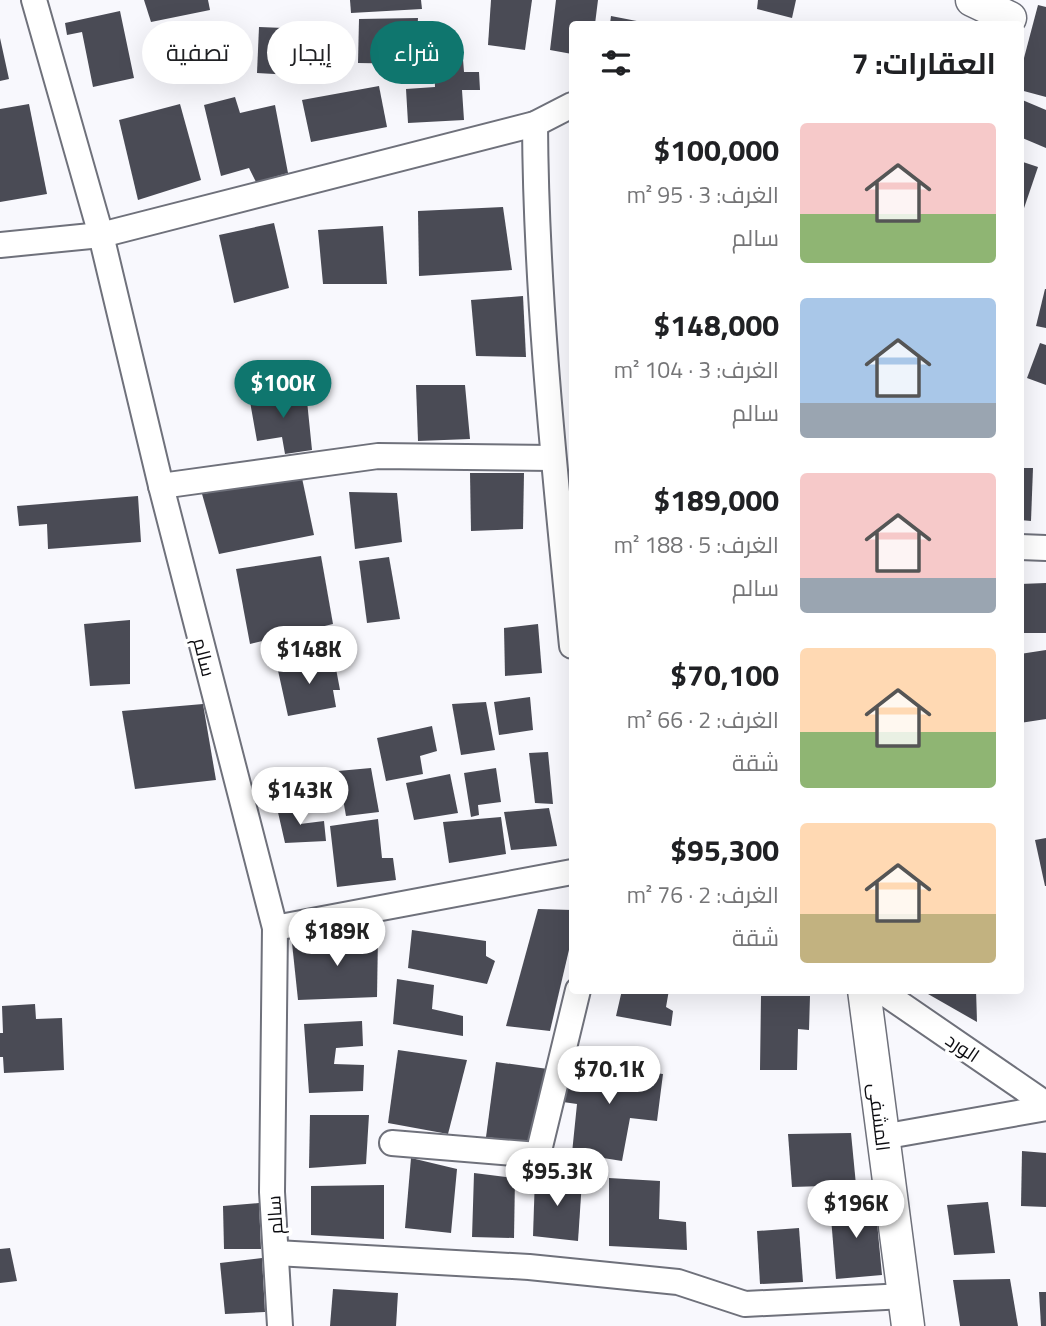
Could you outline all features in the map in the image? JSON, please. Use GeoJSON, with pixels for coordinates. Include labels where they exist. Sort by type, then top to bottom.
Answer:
{"type":"FeatureCollection","features":[{"type":"Feature","properties":{"kind":"street","name":"سالم"},"geometry":{"type":"LineString","coordinates":[[34,0],[101,236],[161,486],[275,928],[272,1192],[281,1326]]}},
{"type":"Feature","properties":{"kind":"street"},"geometry":{"type":"LineString","coordinates":[[972,0],[1011,14]]}},
{"type":"Feature","properties":{"kind":"street"},"geometry":{"type":"LineString","coordinates":[[0,246],[101,236],[535,124],[569,107]]}},
{"type":"Feature","properties":{"kind":"street"},"geometry":{"type":"LineString","coordinates":[[535,124],[535,187],[553,458],[569,616]]}},
{"type":"Feature","properties":{"kind":"street"},"geometry":{"type":"LineString","coordinates":[[161,486],[378,456],[553,458]]}},
{"type":"Feature","properties":{"kind":"street"},"geometry":{"type":"LineString","coordinates":[[1024,547],[1046,548]]}},
{"type":"Feature","properties":{"kind":"street"},"geometry":{"type":"LineString","coordinates":[[275,928],[569,873]]}},
{"type":"Feature","properties":{"kind":"street"},"geometry":{"type":"LineString","coordinates":[[392,1143],[538,1155],[577,994]]}},
{"type":"Feature","properties":{"kind":"street","name":"المشفى"},"geometry":{"type":"LineString","coordinates":[[864,994],[906,1311]]}},
{"type":"Feature","properties":{"kind":"street","name":"الورد"},"geometry":{"type":"LineString","coordinates":[[886,994],[1046,1106]]}},
{"type":"Feature","properties":{"kind":"street"},"geometry":{"type":"LineString","coordinates":[[882,1137],[1046,1106]]}},
{"type":"Feature","properties":{"kind":"street"},"geometry":{"type":"LineString","coordinates":[[276,1253],[528,1267],[678,1282],[745,1304],[906,1311]]}},
{"type":"Feature","properties":{"kind":"building"},"geometry":{"type":"Polygon","coordinates":[[[144,0],[208,0],[210,10],[151,21],[144,0]]]}},
{"type":"Feature","properties":{"kind":"building"},"geometry":{"type":"Polygon","coordinates":[[[350,0],[421,0],[422,9],[351,13],[350,0]]]}},
{"type":"Feature","properties":{"kind":"building"},"geometry":{"type":"Polygon","coordinates":[[[491,0],[532,0],[525,50],[488,45],[491,0]]]}},
{"type":"Feature","properties":{"kind":"building"},"geometry":{"type":"Polygon","coordinates":[[[556,0],[598,0],[595,21],[569,21],[569,53],[550,50],[556,0]]]}},
{"type":"Feature","properties":{"kind":"building"},"geometry":{"type":"Polygon","coordinates":[[[758,0],[796,0],[792,18],[757,9],[758,0]]]}},
{"type":"Feature","properties":{"kind":"building"},"geometry":{"type":"Polygon","coordinates":[[[1038,5],[1046,7],[1046,97],[1024,91],[1024,58],[1038,5]]]}},
{"type":"Feature","properties":{"kind":"building"},"geometry":{"type":"Polygon","coordinates":[[[120,11],[134,78],[93,87],[82,32],[67,35],[65,23],[120,11]]]}},
{"type":"Feature","properties":{"kind":"building"},"geometry":{"type":"Polygon","coordinates":[[[611,16],[637,21],[610,21],[611,16]]]}},
{"type":"Feature","properties":{"kind":"building"},"geometry":{"type":"Polygon","coordinates":[[[418,18],[418,21],[370,21],[370,63],[358,63],[359,19],[418,18]]]}},
{"type":"Feature","properties":{"kind":"building"},"geometry":{"type":"Polygon","coordinates":[[[259,27],[267,27],[267,74],[257,73],[259,27]]]}},
{"type":"Feature","properties":{"kind":"building"},"geometry":{"type":"Polygon","coordinates":[[[0,38],[9,79],[0,81],[0,38]]]}},
{"type":"Feature","properties":{"kind":"building"},"geometry":{"type":"Polygon","coordinates":[[[464,72],[479,72],[480,90],[462,90],[464,120],[408,123],[406,89],[435,87],[435,84],[464,84],[464,72]]]}},
{"type":"Feature","properties":{"kind":"building"},"geometry":{"type":"Polygon","coordinates":[[[379,86],[387,127],[311,142],[302,100],[379,86]]]}},
{"type":"Feature","properties":{"kind":"building"},"geometry":{"type":"Polygon","coordinates":[[[235,97],[240,113],[275,105],[288,173],[256,182],[249,168],[221,176],[204,105],[235,97]]]}},
{"type":"Feature","properties":{"kind":"building"},"geometry":{"type":"Polygon","coordinates":[[[1024,101],[1046,110],[1046,148],[1024,139],[1024,101]]]}},
{"type":"Feature","properties":{"kind":"building"},"geometry":{"type":"Polygon","coordinates":[[[29,104],[47,194],[0,202],[0,109],[29,104]]]}},
{"type":"Feature","properties":{"kind":"building"},"geometry":{"type":"Polygon","coordinates":[[[180,104],[201,180],[138,200],[119,120],[180,104]]]}},
{"type":"Feature","properties":{"kind":"building"},"geometry":{"type":"Polygon","coordinates":[[[1024,162],[1038,167],[1024,208],[1024,162]]]}},
{"type":"Feature","properties":{"kind":"building"},"geometry":{"type":"Polygon","coordinates":[[[503,207],[512,270],[419,276],[418,211],[503,207]]]}},
{"type":"Feature","properties":{"kind":"building"},"geometry":{"type":"Polygon","coordinates":[[[274,223],[289,288],[234,303],[219,235],[274,223]]]}},
{"type":"Feature","properties":{"kind":"building"},"geometry":{"type":"Polygon","coordinates":[[[383,226],[387,284],[323,284],[318,230],[383,226]]]}},
{"type":"Feature","properties":{"kind":"building"},"geometry":{"type":"Polygon","coordinates":[[[1046,289],[1046,328],[1036,326],[1046,289]]]}},
{"type":"Feature","properties":{"kind":"building"},"geometry":{"type":"Polygon","coordinates":[[[523,296],[526,357],[476,356],[471,300],[523,296]]]}},
{"type":"Feature","properties":{"kind":"building"},"geometry":{"type":"Polygon","coordinates":[[[1040,343],[1046,345],[1046,385],[1027,378],[1040,343]]]}},
{"type":"Feature","properties":{"kind":"building"},"geometry":{"type":"Polygon","coordinates":[[[416,385],[465,385],[470,439],[418,441],[416,385]]]}},
{"type":"Feature","properties":{"kind":"building"},"geometry":{"type":"Polygon","coordinates":[[[306,391],[312,450],[285,454],[282,437],[257,441],[249,396],[306,391]]]}},
{"type":"Feature","properties":{"kind":"building"},"geometry":{"type":"Polygon","coordinates":[[[1024,468],[1033,468],[1031,521],[1024,520],[1024,468]]]}},
{"type":"Feature","properties":{"kind":"building"},"geometry":{"type":"Polygon","coordinates":[[[470,473],[524,473],[523,529],[471,531],[470,473]]]}},
{"type":"Feature","properties":{"kind":"building"},"geometry":{"type":"Polygon","coordinates":[[[302,478],[314,535],[219,554],[202,494],[302,478]]]}},
{"type":"Feature","properties":{"kind":"building"},"geometry":{"type":"Polygon","coordinates":[[[349,492],[397,493],[402,542],[355,549],[349,492]]]}},
{"type":"Feature","properties":{"kind":"building"},"geometry":{"type":"Polygon","coordinates":[[[138,496],[141,542],[48,549],[47,524],[19,526],[17,506],[138,496]]]}},
{"type":"Feature","properties":{"kind":"building"},"geometry":{"type":"Polygon","coordinates":[[[321,556],[333,624],[250,644],[236,569],[321,556]]]}},
{"type":"Feature","properties":{"kind":"building"},"geometry":{"type":"Polygon","coordinates":[[[389,557],[400,619],[367,623],[359,561],[389,557]]]}},
{"type":"Feature","properties":{"kind":"building"},"geometry":{"type":"Polygon","coordinates":[[[1046,583],[1046,633],[1024,633],[1024,584],[1046,583]]]}},
{"type":"Feature","properties":{"kind":"building"},"geometry":{"type":"Polygon","coordinates":[[[130,620],[130,684],[90,686],[84,624],[130,620]]]}},
{"type":"Feature","properties":{"kind":"building"},"geometry":{"type":"Polygon","coordinates":[[[538,624],[542,673],[505,676],[504,628],[538,624]]]}},
{"type":"Feature","properties":{"kind":"building"},"geometry":{"type":"Polygon","coordinates":[[[1046,650],[1046,719],[1024,722],[1024,653],[1046,650]]]}},
{"type":"Feature","properties":{"kind":"building"},"geometry":{"type":"Polygon","coordinates":[[[334,658],[340,690],[333,690],[336,707],[288,716],[277,666],[334,658]]]}},
{"type":"Feature","properties":{"kind":"building"},"geometry":{"type":"Polygon","coordinates":[[[530,697],[533,730],[499,735],[494,702],[530,697]]]}},
{"type":"Feature","properties":{"kind":"building"},"geometry":{"type":"Polygon","coordinates":[[[486,702],[495,750],[461,755],[452,704],[486,702]]]}},
{"type":"Feature","properties":{"kind":"building"},"geometry":{"type":"Polygon","coordinates":[[[203,704],[216,780],[135,789],[122,711],[203,704]]]}},
{"type":"Feature","properties":{"kind":"building"},"geometry":{"type":"Polygon","coordinates":[[[432,726],[437,751],[420,756],[423,774],[386,781],[377,738],[432,726]]]}},
{"type":"Feature","properties":{"kind":"building"},"geometry":{"type":"Polygon","coordinates":[[[548,752],[553,804],[535,803],[529,753],[548,752]]]}},
{"type":"Feature","properties":{"kind":"building"},"geometry":{"type":"Polygon","coordinates":[[[371,768],[379,812],[346,816],[338,771],[371,768]]]}},
{"type":"Feature","properties":{"kind":"building"},"geometry":{"type":"Polygon","coordinates":[[[496,768],[501,802],[478,805],[479,815],[471,817],[464,773],[496,768]]]}},
{"type":"Feature","properties":{"kind":"building"},"geometry":{"type":"Polygon","coordinates":[[[450,774],[458,813],[414,820],[406,783],[450,774]]]}},
{"type":"Feature","properties":{"kind":"building"},"geometry":{"type":"Polygon","coordinates":[[[298,806],[300,824],[324,821],[326,841],[285,843],[277,808],[298,806]]]}},
{"type":"Feature","properties":{"kind":"building"},"geometry":{"type":"Polygon","coordinates":[[[549,808],[557,846],[511,850],[504,812],[549,808]]]}},
{"type":"Feature","properties":{"kind":"building"},"geometry":{"type":"Polygon","coordinates":[[[501,817],[506,854],[449,863],[443,822],[501,817]]]}},
{"type":"Feature","properties":{"kind":"building"},"geometry":{"type":"Polygon","coordinates":[[[378,819],[382,858],[393,858],[396,880],[337,887],[330,826],[378,819]]]}},
{"type":"Feature","properties":{"kind":"building"},"geometry":{"type":"Polygon","coordinates":[[[1046,838],[1046,886],[1045,886],[1035,840],[1046,838]]]}},
{"type":"Feature","properties":{"kind":"building"},"geometry":{"type":"Polygon","coordinates":[[[538,909],[569,910],[569,950],[550,1031],[506,1026],[538,909]]]}},
{"type":"Feature","properties":{"kind":"building"},"geometry":{"type":"Polygon","coordinates":[[[412,930],[486,941],[486,956],[495,961],[487,984],[408,968],[412,930]]]}},
{"type":"Feature","properties":{"kind":"building"},"geometry":{"type":"Polygon","coordinates":[[[378,935],[377,997],[298,1000],[292,943],[378,935]]]}},
{"type":"Feature","properties":{"kind":"building"},"geometry":{"type":"Polygon","coordinates":[[[397,979],[434,985],[432,1009],[463,1016],[463,1036],[393,1024],[397,979]]]}},
{"type":"Feature","properties":{"kind":"building"},"geometry":{"type":"Polygon","coordinates":[[[621,994],[668,994],[666,1007],[673,1011],[671,1026],[616,1016],[621,994]]]}},
{"type":"Feature","properties":{"kind":"building"},"geometry":{"type":"Polygon","coordinates":[[[928,994],[976,994],[977,1022],[928,994]]]}},
{"type":"Feature","properties":{"kind":"building"},"geometry":{"type":"Polygon","coordinates":[[[761,996],[810,996],[809,1030],[798,1029],[797,1070],[760,1070],[761,996]]]}},
{"type":"Feature","properties":{"kind":"building"},"geometry":{"type":"Polygon","coordinates":[[[35,1004],[36,1019],[62,1018],[64,1070],[4,1073],[3,1057],[0,1057],[2,1006],[35,1004]]]}},
{"type":"Feature","properties":{"kind":"building"},"geometry":{"type":"Polygon","coordinates":[[[362,1021],[363,1046],[336,1048],[334,1064],[364,1065],[363,1091],[309,1093],[304,1024],[362,1021]]]}},
{"type":"Feature","properties":{"kind":"building"},"geometry":{"type":"Polygon","coordinates":[[[398,1050],[467,1060],[448,1134],[388,1123],[398,1050]]]}},
{"type":"Feature","properties":{"kind":"building"},"geometry":{"type":"Polygon","coordinates":[[[496,1062],[548,1069],[535,1143],[486,1137],[496,1062]]]}},
{"type":"Feature","properties":{"kind":"building"},"geometry":{"type":"Polygon","coordinates":[[[566,1062],[663,1074],[657,1121],[630,1118],[622,1161],[572,1153],[577,1104],[563,1102],[566,1062]]]}},
{"type":"Feature","properties":{"kind":"building"},"geometry":{"type":"Polygon","coordinates":[[[310,1115],[369,1115],[366,1164],[309,1168],[310,1115]]]}},
{"type":"Feature","properties":{"kind":"building"},"geometry":{"type":"Polygon","coordinates":[[[851,1133],[856,1185],[792,1187],[788,1134],[851,1133]]]}},
{"type":"Feature","properties":{"kind":"building"},"geometry":{"type":"Polygon","coordinates":[[[1022,1151],[1046,1153],[1046,1207],[1021,1206],[1022,1151]]]}},
{"type":"Feature","properties":{"kind":"building"},"geometry":{"type":"Polygon","coordinates":[[[411,1158],[457,1169],[451,1233],[405,1228],[411,1158]]]}},
{"type":"Feature","properties":{"kind":"building"},"geometry":{"type":"Polygon","coordinates":[[[474,1173],[515,1178],[514,1238],[472,1237],[474,1173]]]}},
{"type":"Feature","properties":{"kind":"building"},"geometry":{"type":"Polygon","coordinates":[[[535,1176],[582,1181],[578,1241],[533,1236],[535,1176]]]}},
{"type":"Feature","properties":{"kind":"building"},"geometry":{"type":"Polygon","coordinates":[[[609,1178],[660,1181],[659,1219],[686,1222],[687,1250],[609,1246],[609,1178]]]}},
{"type":"Feature","properties":{"kind":"building"},"geometry":{"type":"Polygon","coordinates":[[[384,1185],[384,1239],[311,1235],[311,1186],[384,1185]]]}},
{"type":"Feature","properties":{"kind":"building"},"geometry":{"type":"Polygon","coordinates":[[[875,1201],[882,1275],[836,1279],[830,1205],[875,1201]]]}},
{"type":"Feature","properties":{"kind":"building"},"geometry":{"type":"Polygon","coordinates":[[[988,1202],[995,1253],[954,1255],[947,1205],[988,1202]]]}},
{"type":"Feature","properties":{"kind":"building"},"geometry":{"type":"Polygon","coordinates":[[[259,1203],[261,1249],[224,1249],[223,1206],[259,1203]]]}},
{"type":"Feature","properties":{"kind":"building"},"geometry":{"type":"Polygon","coordinates":[[[799,1228],[803,1282],[760,1284],[757,1231],[799,1228]]]}},
{"type":"Feature","properties":{"kind":"building"},"geometry":{"type":"Polygon","coordinates":[[[10,1248],[17,1281],[0,1283],[0,1249],[10,1248]]]}},
{"type":"Feature","properties":{"kind":"building"},"geometry":{"type":"Polygon","coordinates":[[[262,1258],[265,1312],[225,1314],[220,1263],[262,1258]]]}},
{"type":"Feature","properties":{"kind":"building"},"geometry":{"type":"Polygon","coordinates":[[[1010,1279],[1018,1326],[960,1326],[953,1280],[1010,1279]]]}},
{"type":"Feature","properties":{"kind":"building"},"geometry":{"type":"Polygon","coordinates":[[[333,1289],[398,1293],[396,1326],[330,1326],[333,1289]]]}},
{"type":"Feature","properties":{"kind":"building"},"geometry":{"type":"Polygon","coordinates":[[[1039,1292],[1046,1292],[1046,1326],[1041,1326],[1039,1292]]]}}]}
